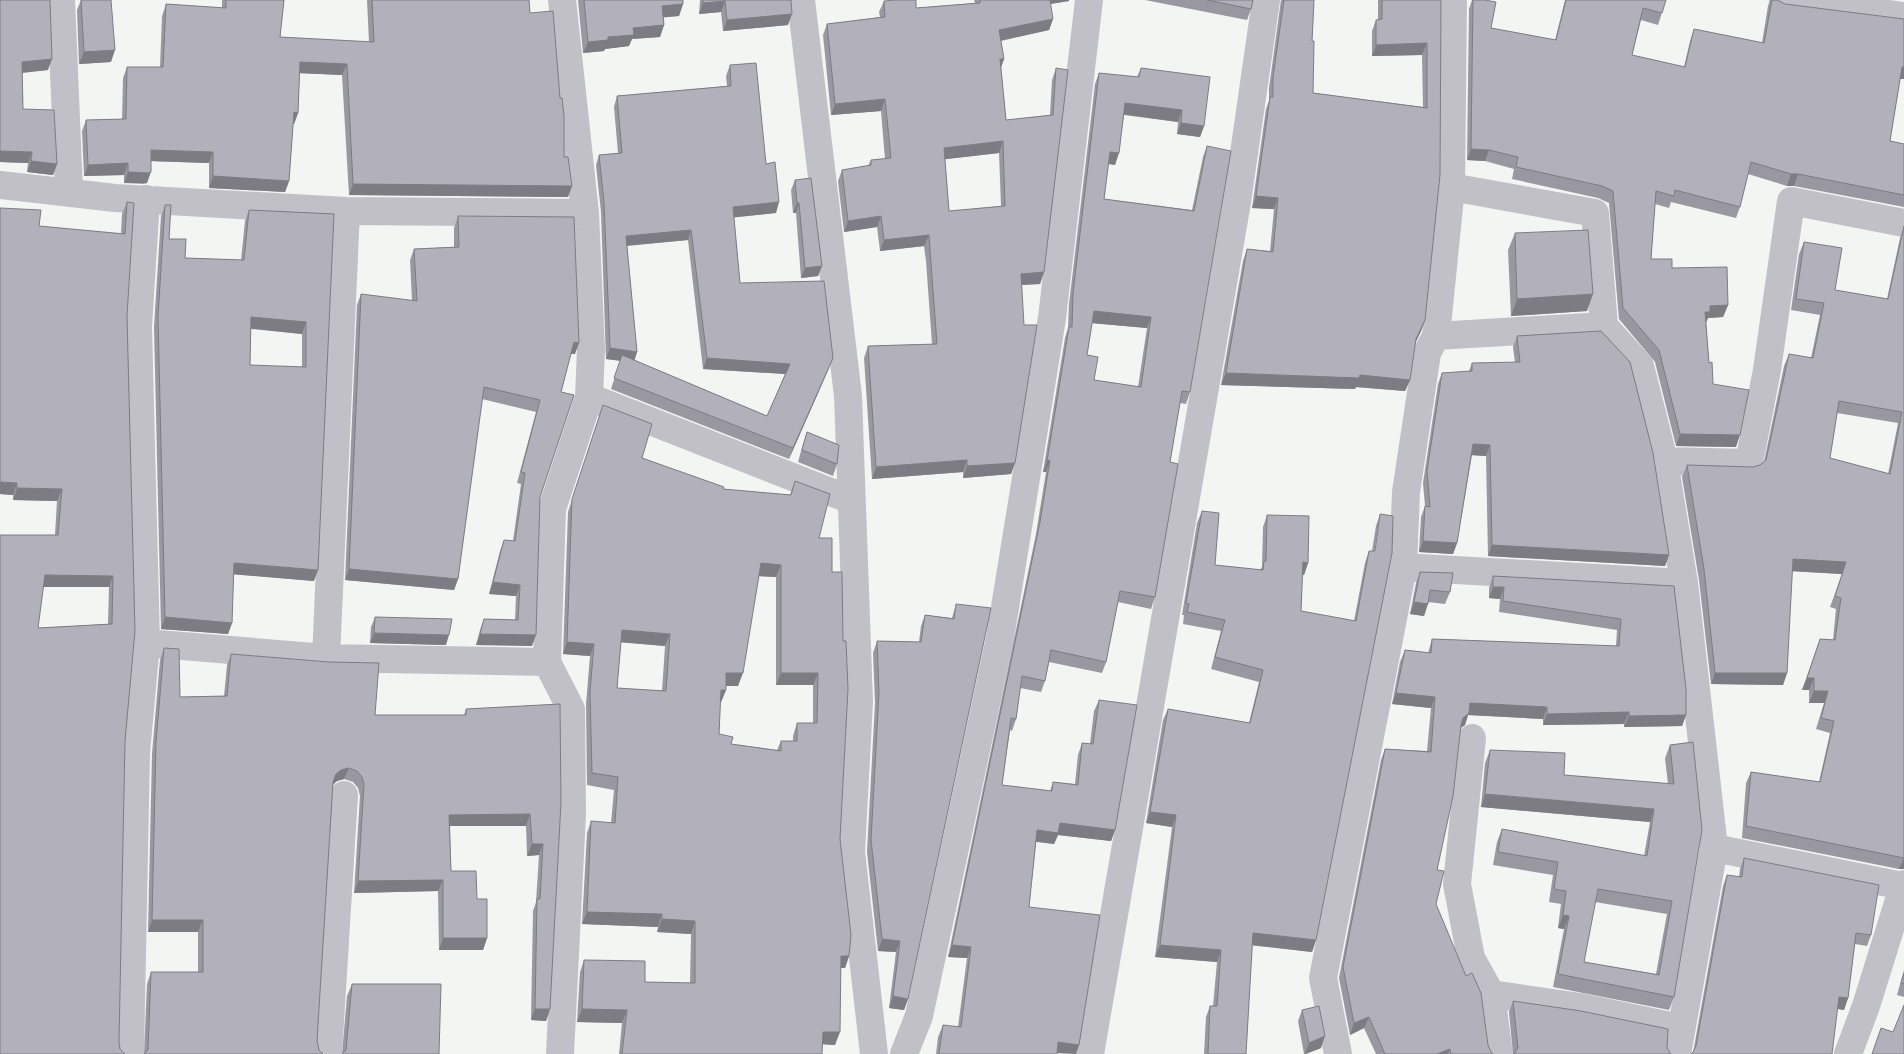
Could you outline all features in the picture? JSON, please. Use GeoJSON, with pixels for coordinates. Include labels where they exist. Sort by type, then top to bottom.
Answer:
{"type":"FeatureCollection","features":[{"type":"Feature","properties":{"kind":"street"},"geometry":{"type":"LineString","coordinates":[[61,0],[69,192]]}},
{"type":"Feature","properties":{"kind":"street"},"geometry":{"type":"LineString","coordinates":[[560,1054],[572,814],[570,709],[547,662],[552,509],[589,397],[591,350],[585,212],[562,0]]}},
{"type":"Feature","properties":{"kind":"street"},"geometry":{"type":"LineString","coordinates":[[801,0],[848,396],[859,702],[851,852],[874,1054]]}},
{"type":"Feature","properties":{"kind":"street"},"geometry":{"type":"LineString","coordinates":[[904,1054],[919,1016],[1000,638],[1052,318],[1089,0]]}},
{"type":"Feature","properties":{"kind":"street"},"geometry":{"type":"LineString","coordinates":[[1090,1054],[1237,202],[1266,0]]}},
{"type":"Feature","properties":{"kind":"street"},"geometry":{"type":"LineString","coordinates":[[1338,1054],[1323,978],[1403,567],[1406,492],[1427,353],[1436,336],[1451,187],[1453,0]]}},
{"type":"Feature","properties":{"kind":"street"},"geometry":{"type":"LineString","coordinates":[[1783,0],[1904,16]]}},
{"type":"Feature","properties":{"kind":"street"},"geometry":{"type":"LineString","coordinates":[[0,185],[115,198],[346,211],[585,212]]}},
{"type":"Feature","properties":{"kind":"street"},"geometry":{"type":"LineString","coordinates":[[1451,187],[1595,213],[1604,326],[1640,366],[1664,461],[1684,583],[1714,848],[1678,1041],[1580,1007],[1490,994]]}},
{"type":"Feature","properties":{"kind":"street"},"geometry":{"type":"LineString","coordinates":[[130,1054],[136,753],[146,643],[138,328],[146,199]]}},
{"type":"Feature","properties":{"kind":"street"},"geometry":{"type":"LineString","coordinates":[[1664,461],[1749,463],[1767,370],[1790,201],[1904,223]]}},
{"type":"Feature","properties":{"kind":"street"},"geometry":{"type":"LineString","coordinates":[[326,658],[346,211]]}},
{"type":"Feature","properties":{"kind":"street"},"geometry":{"type":"LineString","coordinates":[[1436,336],[1604,326]]}},
{"type":"Feature","properties":{"kind":"street"},"geometry":{"type":"LineString","coordinates":[[589,397],[851,500]]}},
{"type":"Feature","properties":{"kind":"street"},"geometry":{"type":"LineString","coordinates":[[1403,567],[1684,583]]}},
{"type":"Feature","properties":{"kind":"street"},"geometry":{"type":"LineString","coordinates":[[146,643],[326,658],[547,662]]}},
{"type":"Feature","properties":{"kind":"street"},"geometry":{"type":"LineString","coordinates":[[1472,738],[1457,884],[1471,958],[1490,994],[1498,1054]]}},
{"type":"Feature","properties":{"kind":"street"},"geometry":{"type":"LineString","coordinates":[[328,1054],[344,795]]}},
{"type":"Feature","properties":{"kind":"street"},"geometry":{"type":"LineString","coordinates":[[1714,848],[1904,885],[1866,1006],[1848,1054]]}},
{"type":"Feature","properties":{"kind":"building"},"geometry":{"type":"Polygon","coordinates":[[[0,0],[50,0],[52,59],[22,62],[23,109],[54,110],[57,164],[31,161],[32,152],[0,151],[0,0]]]}},
{"type":"Feature","properties":{"kind":"building"},"geometry":{"type":"Polygon","coordinates":[[[81,0],[111,0],[115,50],[84,52],[81,0]]]}},
{"type":"Feature","properties":{"kind":"building"},"geometry":{"type":"Polygon","coordinates":[[[226,0],[284,0],[280,37],[374,42],[372,0],[529,0],[530,13],[553,11],[560,98],[562,98],[564,116],[564,157],[568,157],[572,186],[353,184],[347,64],[300,62],[298,113],[294,112],[289,181],[213,176],[213,152],[151,150],[151,172],[148,173],[128,172],[128,163],[88,165],[86,120],[126,119],[127,67],[163,67],[166,4],[226,8],[226,0]]]}},
{"type":"Feature","properties":{"kind":"building"},"geometry":{"type":"Polygon","coordinates":[[[584,0],[683,0],[683,4],[662,6],[664,25],[633,28],[634,35],[608,37],[608,40],[588,42],[584,0]]]}},
{"type":"Feature","properties":{"kind":"building"},"geometry":{"type":"Polygon","coordinates":[[[703,0],[791,0],[792,14],[727,20],[725,1],[703,3],[703,0]]]}},
{"type":"Feature","properties":{"kind":"building"},"geometry":{"type":"Polygon","coordinates":[[[916,0],[916,8],[980,3],[980,0],[1050,0],[1053,19],[999,30],[1004,59],[1000,59],[1006,120],[1053,115],[1056,68],[1068,70],[1044,272],[1021,274],[1024,325],[1037,325],[1015,463],[967,466],[967,460],[876,467],[868,346],[937,344],[929,235],[884,240],[881,216],[848,221],[842,170],[871,165],[871,160],[891,158],[885,99],[835,104],[827,24],[885,17],[884,1],[916,0]],[[1003,141],[944,148],[949,211],[1005,206],[1003,141]]]}},
{"type":"Feature","properties":{"kind":"building"},"geometry":{"type":"Polygon","coordinates":[[[1207,0],[1253,0],[1251,9],[1207,0]]]}},
{"type":"Feature","properties":{"kind":"building"},"geometry":{"type":"Polygon","coordinates":[[[1284,0],[1314,0],[1312,41],[1314,41],[1313,93],[1427,108],[1427,43],[1376,45],[1376,20],[1382,19],[1382,0],[1441,0],[1440,175],[1425,320],[1416,339],[1410,380],[1360,375],[1359,378],[1226,373],[1247,249],[1273,252],[1278,198],[1256,196],[1270,97],[1273,97],[1273,77],[1284,0]]]}},
{"type":"Feature","properties":{"kind":"building"},"geometry":{"type":"Polygon","coordinates":[[[1473,0],[1496,2],[1491,28],[1556,40],[1566,0],[1666,0],[1662,13],[1643,8],[1632,55],[1685,67],[1694,29],[1764,43],[1772,0],[1785,4],[1904,19],[1904,67],[1902,67],[1890,141],[1904,144],[1904,195],[1791,174],[1751,162],[1740,207],[1675,190],[1674,196],[1656,191],[1651,259],[1672,259],[1672,268],[1727,267],[1728,305],[1710,306],[1710,312],[1705,312],[1709,363],[1712,362],[1713,384],[1749,390],[1740,435],[1680,434],[1659,350],[1623,308],[1613,191],[1602,186],[1516,167],[1518,157],[1489,150],[1471,149],[1473,0]]]}},
{"type":"Feature","properties":{"kind":"building"},"geometry":{"type":"Polygon","coordinates":[[[756,63],[766,164],[775,162],[779,202],[733,207],[740,283],[824,281],[833,358],[793,448],[614,378],[622,355],[767,416],[790,364],[707,358],[691,230],[626,236],[637,352],[610,348],[604,202],[599,155],[622,153],[617,96],[731,86],[730,65],[756,63]]]}},
{"type":"Feature","properties":{"kind":"building"},"geometry":{"type":"Polygon","coordinates":[[[1141,68],[1210,77],[1204,126],[1181,123],[1182,110],[1125,103],[1119,153],[1110,152],[1104,199],[1194,211],[1207,146],[1231,151],[1190,392],[1182,391],[1170,462],[1178,464],[1155,597],[1120,591],[1106,662],[1051,650],[1045,681],[1022,676],[1016,719],[1011,718],[1002,785],[1052,791],[1053,782],[1078,785],[1082,743],[1093,744],[1099,700],[1137,705],[1115,830],[1060,823],[1058,833],[1037,830],[1029,907],[1100,915],[1079,1045],[1058,1042],[1057,1054],[939,1054],[943,1025],[961,1027],[971,947],[952,945],[1040,522],[1050,460],[1047,461],[1069,327],[1072,327],[1073,293],[1099,73],[1139,77],[1141,68]],[[1094,311],[1087,355],[1098,357],[1094,380],[1141,387],[1151,317],[1094,311]]]}},
{"type":"Feature","properties":{"kind":"building"},"geometry":{"type":"Polygon","coordinates":[[[811,178],[822,266],[805,268],[795,180],[811,178]]]}},
{"type":"Feature","properties":{"kind":"building"},"geometry":{"type":"Polygon","coordinates":[[[127,202],[134,203],[127,316],[135,631],[125,741],[119,1042],[120,1049],[125,1054],[0,1054],[0,535],[58,535],[62,489],[17,488],[17,483],[0,482],[0,208],[41,210],[39,226],[125,234],[127,202]],[[45,575],[38,628],[112,624],[113,576],[45,575]]]}},
{"type":"Feature","properties":{"kind":"building"},"geometry":{"type":"Polygon","coordinates":[[[165,205],[171,205],[169,239],[186,239],[185,258],[244,260],[249,210],[334,214],[318,570],[234,563],[232,623],[165,617],[158,316],[165,205]],[[251,317],[250,365],[306,367],[306,322],[251,317]]]}},
{"type":"Feature","properties":{"kind":"building"},"geometry":{"type":"Polygon","coordinates":[[[458,216],[574,217],[579,343],[574,342],[561,392],[574,395],[540,497],[536,635],[480,634],[484,619],[518,620],[520,585],[493,582],[504,540],[515,541],[525,473],[521,472],[540,400],[484,387],[458,579],[349,569],[361,294],[417,301],[414,249],[459,247],[458,216]]]}},
{"type":"Feature","properties":{"kind":"building"},"geometry":{"type":"Polygon","coordinates":[[[1904,226],[1904,858],[1746,826],[1751,772],[1820,782],[1834,721],[1821,718],[1828,691],[1814,691],[1814,678],[1807,678],[1820,639],[1835,640],[1841,598],[1835,596],[1846,562],[1793,559],[1787,673],[1715,673],[1704,569],[1687,465],[1753,467],[1760,465],[1766,460],[1789,354],[1813,358],[1824,303],[1796,299],[1804,242],[1842,248],[1835,290],[1888,299],[1904,226]],[[1839,401],[1830,458],[1890,474],[1902,412],[1839,401]]]}},
{"type":"Feature","properties":{"kind":"building"},"geometry":{"type":"Polygon","coordinates":[[[1588,230],[1593,294],[1517,299],[1515,233],[1588,230]]]}},
{"type":"Feature","properties":{"kind":"building"},"geometry":{"type":"Polygon","coordinates":[[[1601,331],[1630,362],[1653,453],[1669,555],[1492,545],[1490,445],[1473,444],[1457,543],[1423,541],[1425,506],[1430,507],[1427,471],[1442,373],[1472,371],[1472,363],[1520,362],[1517,336],[1601,331]]]}},
{"type":"Feature","properties":{"kind":"building"},"geometry":{"type":"Polygon","coordinates":[[[603,405],[652,424],[642,458],[724,487],[723,489],[791,495],[795,481],[830,494],[819,538],[832,538],[832,572],[842,572],[843,641],[846,641],[848,689],[840,839],[851,935],[849,956],[841,956],[840,1032],[823,1032],[822,1054],[622,1054],[627,1010],[582,1009],[584,960],[645,961],[645,982],[695,983],[695,921],[662,919],[662,914],[587,912],[591,821],[615,823],[618,777],[592,773],[590,692],[594,644],[567,642],[572,499],[603,405]],[[761,563],[743,673],[726,673],[726,690],[721,690],[719,734],[733,737],[731,744],[781,751],[781,741],[797,741],[797,723],[817,723],[818,673],[781,673],[781,565],[761,563]],[[622,630],[617,688],[666,691],[670,634],[622,630]]]}},
{"type":"Feature","properties":{"kind":"building"},"geometry":{"type":"Polygon","coordinates":[[[807,432],[839,445],[837,464],[802,450],[807,432]]]}},
{"type":"Feature","properties":{"kind":"building"},"geometry":{"type":"Polygon","coordinates":[[[1202,511],[1219,513],[1215,565],[1263,570],[1264,561],[1266,561],[1267,515],[1309,516],[1308,563],[1303,562],[1301,611],[1356,621],[1369,551],[1375,551],[1380,514],[1393,516],[1392,553],[1316,940],[1253,933],[1246,1054],[1208,1054],[1210,1006],[1217,1006],[1221,950],[1160,945],[1176,815],[1150,812],[1168,709],[1250,723],[1263,670],[1215,657],[1225,620],[1187,612],[1189,604],[1186,603],[1202,511]]]}},
{"type":"Feature","properties":{"kind":"building"},"geometry":{"type":"Polygon","coordinates":[[[1420,572],[1453,573],[1450,592],[1430,590],[1428,604],[1414,602],[1420,572]]]}},
{"type":"Feature","properties":{"kind":"building"},"geometry":{"type":"Polygon","coordinates":[[[1493,576],[1674,586],[1686,689],[1686,715],[1629,716],[1629,712],[1547,714],[1547,707],[1470,703],[1469,713],[1463,718],[1461,725],[1453,796],[1437,870],[1444,871],[1436,904],[1466,976],[1472,973],[1481,993],[1488,1045],[1493,1054],[1451,1054],[1450,1049],[1437,1054],[1385,1054],[1369,1017],[1354,1023],[1343,967],[1385,749],[1431,752],[1435,697],[1396,693],[1405,650],[1431,653],[1432,639],[1619,646],[1621,619],[1503,601],[1504,587],[1493,587],[1493,576]]]}},
{"type":"Feature","properties":{"kind":"building"},"geometry":{"type":"Polygon","coordinates":[[[956,604],[991,608],[908,999],[893,996],[900,941],[882,939],[871,840],[879,692],[877,641],[921,642],[925,615],[954,619],[956,604]]]}},
{"type":"Feature","properties":{"kind":"building"},"geometry":{"type":"Polygon","coordinates":[[[375,617],[452,619],[449,635],[374,633],[375,617]]]}},
{"type":"Feature","properties":{"kind":"building"},"geometry":{"type":"Polygon","coordinates":[[[164,648],[179,649],[180,697],[227,696],[231,654],[329,662],[379,663],[375,715],[466,715],[466,709],[560,704],[561,802],[550,1009],[535,1009],[537,899],[540,899],[543,844],[532,844],[530,814],[449,815],[451,871],[476,871],[477,899],[487,899],[487,938],[443,938],[443,880],[358,881],[364,784],[362,777],[357,771],[349,768],[341,770],[336,774],[333,782],[317,1041],[319,1050],[323,1054],[144,1054],[148,1050],[151,972],[203,972],[203,920],[152,920],[156,742],[164,648]]]}},
{"type":"Feature","properties":{"kind":"building"},"geometry":{"type":"Polygon","coordinates":[[[1693,742],[1702,830],[1674,997],[1558,974],[1569,916],[1563,915],[1566,891],[1554,889],[1558,862],[1498,852],[1502,829],[1647,856],[1654,809],[1485,794],[1490,750],[1565,753],[1564,775],[1674,784],[1670,745],[1693,742]],[[1598,889],[1584,962],[1659,975],[1672,901],[1598,889]]]}},
{"type":"Feature","properties":{"kind":"building"},"geometry":{"type":"Polygon","coordinates":[[[1744,858],[1879,885],[1871,935],[1856,933],[1848,998],[1839,997],[1832,1054],[1691,1054],[1696,1046],[1727,875],[1742,877],[1744,858]]]}},
{"type":"Feature","properties":{"kind":"building"},"geometry":{"type":"Polygon","coordinates":[[[1904,973],[1904,984],[1901,983],[1904,973]]]}},
{"type":"Feature","properties":{"kind":"building"},"geometry":{"type":"Polygon","coordinates":[[[352,984],[441,984],[439,1054],[342,1054],[346,1050],[352,984]]]}},
{"type":"Feature","properties":{"kind":"building"},"geometry":{"type":"Polygon","coordinates":[[[1513,1001],[1581,1011],[1668,1029],[1667,1048],[1671,1054],[1514,1054],[1518,1048],[1513,1001]]]}},
{"type":"Feature","properties":{"kind":"building"},"geometry":{"type":"Polygon","coordinates":[[[1904,1005],[1904,1054],[1872,1054],[1881,1028],[1893,1032],[1904,1005]]]}},
{"type":"Feature","properties":{"kind":"building"},"geometry":{"type":"Polygon","coordinates":[[[1319,1006],[1325,1036],[1309,1043],[1302,1010],[1319,1006]]]}}]}
